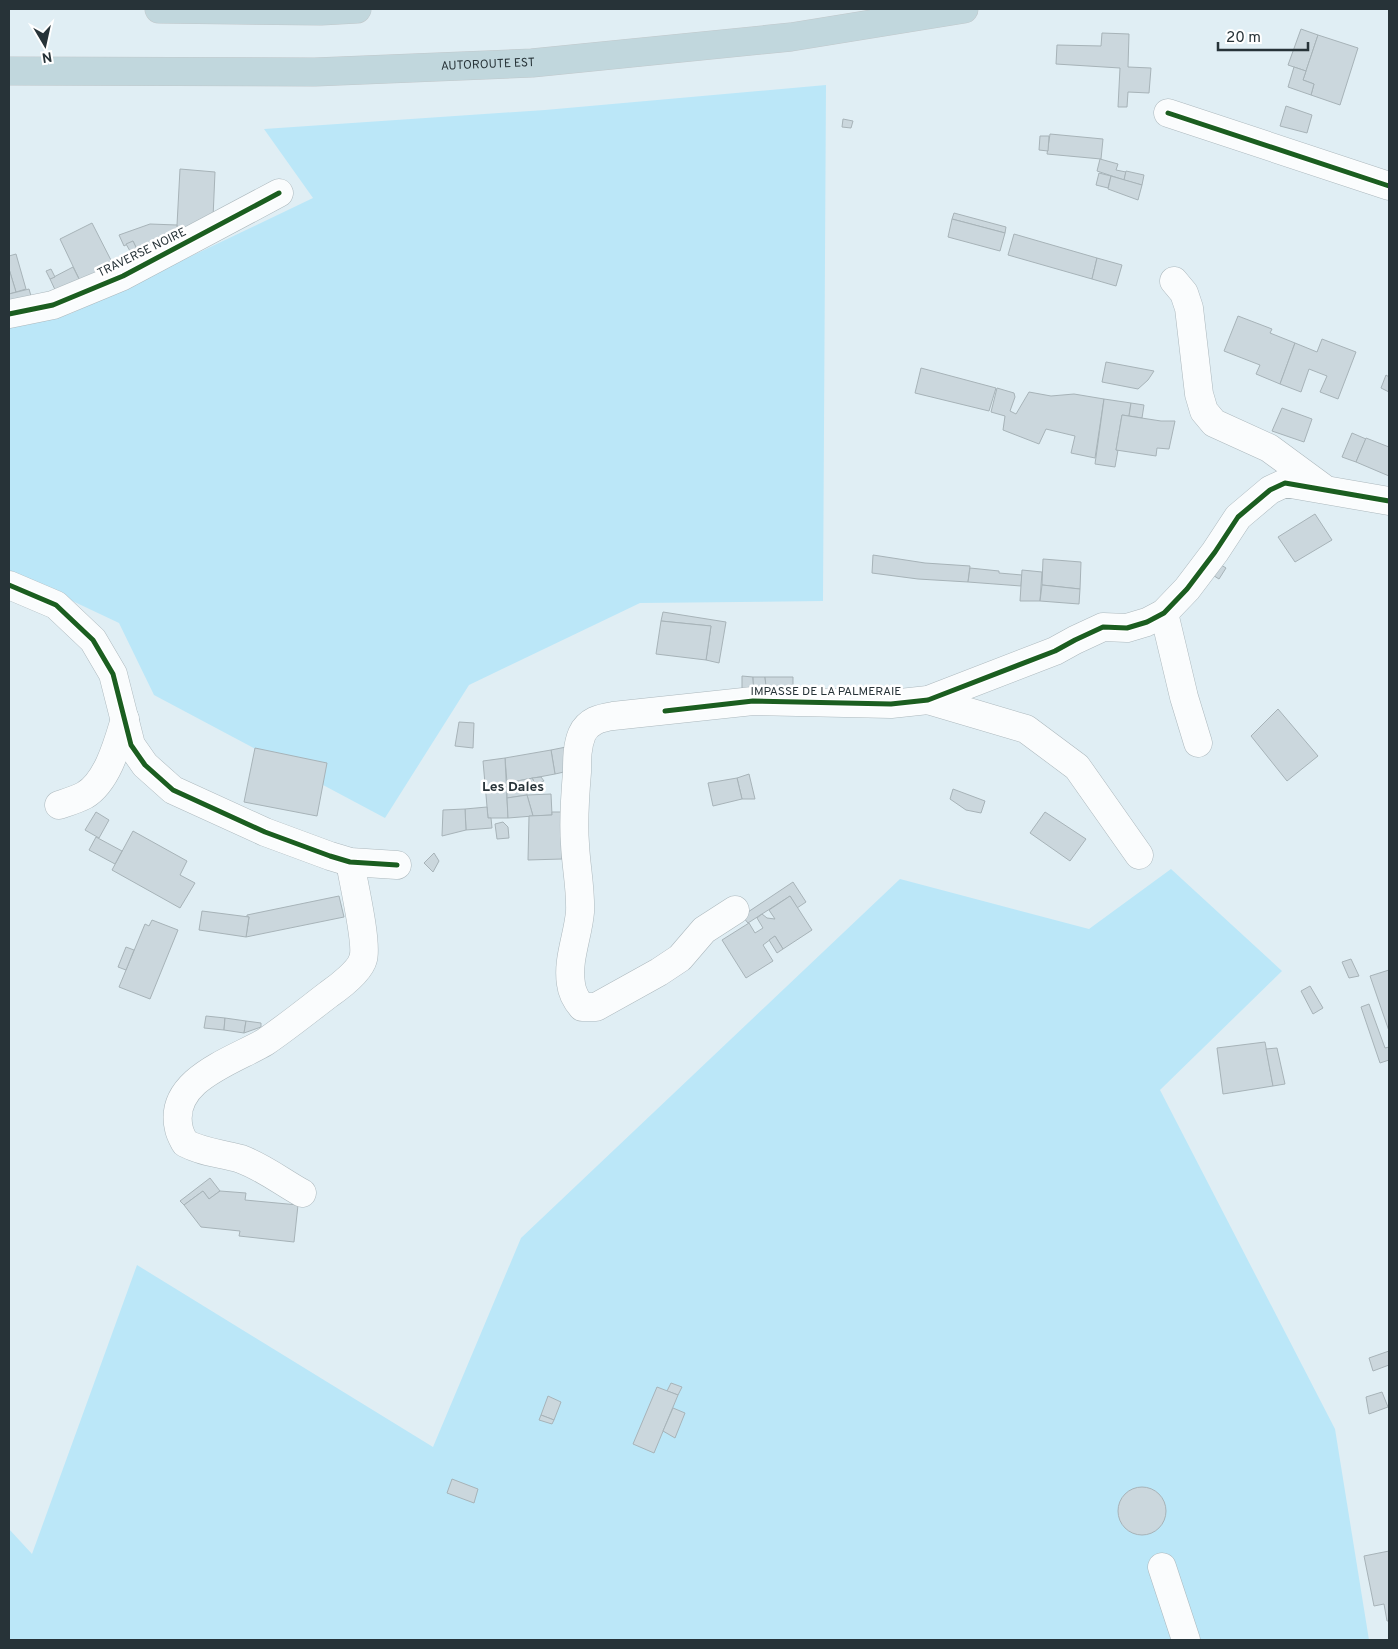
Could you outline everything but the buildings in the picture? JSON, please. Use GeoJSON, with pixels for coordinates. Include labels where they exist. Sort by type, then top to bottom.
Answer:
{"type":"FeatureCollection","features":[{"type":"Feature","properties":{"kind":"highway"},"geometry":{"type":"LineString","coordinates":[[159,9],[321,11],[358,9]]}},
{"type":"Feature","properties":{"kind":"highway","name":"AUTOROUTE EST"},"geometry":{"type":"LineString","coordinates":[[9,71],[315,72],[532,63],[791,38],[964,9]]}},
{"type":"Feature","properties":{"kind":"street"},"geometry":{"type":"LineString","coordinates":[[1168,113],[1389,186]]}},
{"type":"Feature","properties":{"kind":"street","name":"TRAVERSE NOIRE"},"geometry":{"type":"LineString","coordinates":[[9,314],[53,305],[123,276],[279,193]]}},
{"type":"Feature","properties":{"kind":"street"},"geometry":{"type":"LineString","coordinates":[[1174,281],[1184,293],[1189,308],[1199,394],[1204,411],[1214,423],[1269,448],[1329,492]]}},
{"type":"Feature","properties":{"kind":"street","name":"IMPASSE DE LA PALMERAIE"},"geometry":{"type":"LineString","coordinates":[[735,910],[704,930],[680,958],[666,968],[596,1007],[582,1007],[574,996],[570,984],[570,970],[580,913],[574,825],[578,745],[586,729],[598,719],[753,702],[891,704],[928,700],[1055,651],[1103,627],[1127,628],[1147,622],[1164,613],[1187,589],[1238,517],[1270,490],[1285,483],[1389,501]]}},
{"type":"Feature","properties":{"kind":"street"},"geometry":{"type":"LineString","coordinates":[[9,585],[56,605],[93,640],[113,674],[131,745],[144,765],[173,790],[265,832],[350,862],[397,865]]}},
{"type":"Feature","properties":{"kind":"street"},"geometry":{"type":"LineString","coordinates":[[1164,613],[1184,697],[1198,743]]}},
{"type":"Feature","properties":{"kind":"street"},"geometry":{"type":"LineString","coordinates":[[928,700],[1026,729],[1077,767],[1139,855]]}},
{"type":"Feature","properties":{"kind":"street"},"geometry":{"type":"LineString","coordinates":[[59,805],[86,794],[105,774],[116,748],[125,718]]}},
{"type":"Feature","properties":{"kind":"street"},"geometry":{"type":"LineString","coordinates":[[302,1193],[265,1170],[242,1160],[200,1151],[185,1143],[179,1129],[178,1110],[186,1094],[204,1074],[264,1042],[337,988],[354,973],[364,960],[364,942],[350,862]]}},
{"type":"Feature","properties":{"kind":"street"},"geometry":{"type":"LineString","coordinates":[[1162,1567],[1186,1640]]}},
{"type":"Feature","properties":{"kind":"shaded area"},"geometry":{"type":"Polygon","coordinates":[[[826,85],[823,601],[640,603],[469,685],[385,818],[154,695],[119,623],[9,571],[9,322],[70,314],[313,198],[264,129],[545,110],[826,85]]]}},
{"type":"Feature","properties":{"kind":"shaded area"},"geometry":{"type":"Polygon","coordinates":[[[1171,869],[1282,971],[1160,1090],[1335,1429],[1369,1640],[9,1640],[9,1529],[32,1554],[137,1265],[433,1447],[521,1238],[900,879],[1089,929],[1171,869]]]}},
{"type":"Feature","properties":{"kind":"cycle path"},"geometry":{"type":"LineString","coordinates":[[1168,113],[1389,186]]}},
{"type":"Feature","properties":{"kind":"cycle path"},"geometry":{"type":"LineString","coordinates":[[9,314],[53,305],[123,276],[279,193]]}},
{"type":"Feature","properties":{"kind":"cycle path"},"geometry":{"type":"LineString","coordinates":[[665,711],[753,701],[891,704],[928,700],[1055,651],[1103,627],[1127,628],[1147,622],[1164,613],[1187,589],[1238,517],[1270,490],[1285,483],[1389,501]]}},
{"type":"Feature","properties":{"kind":"cycle path"},"geometry":{"type":"LineString","coordinates":[[9,585],[56,605],[93,640],[113,674],[131,745],[145,765],[173,790],[265,832],[330,856],[350,862],[397,865]]}},
{"type":"Feature","properties":{"kind":"district","name":"Les Dales"},"geometry":{"type":"Point","coordinates":[513,787]}}]}
